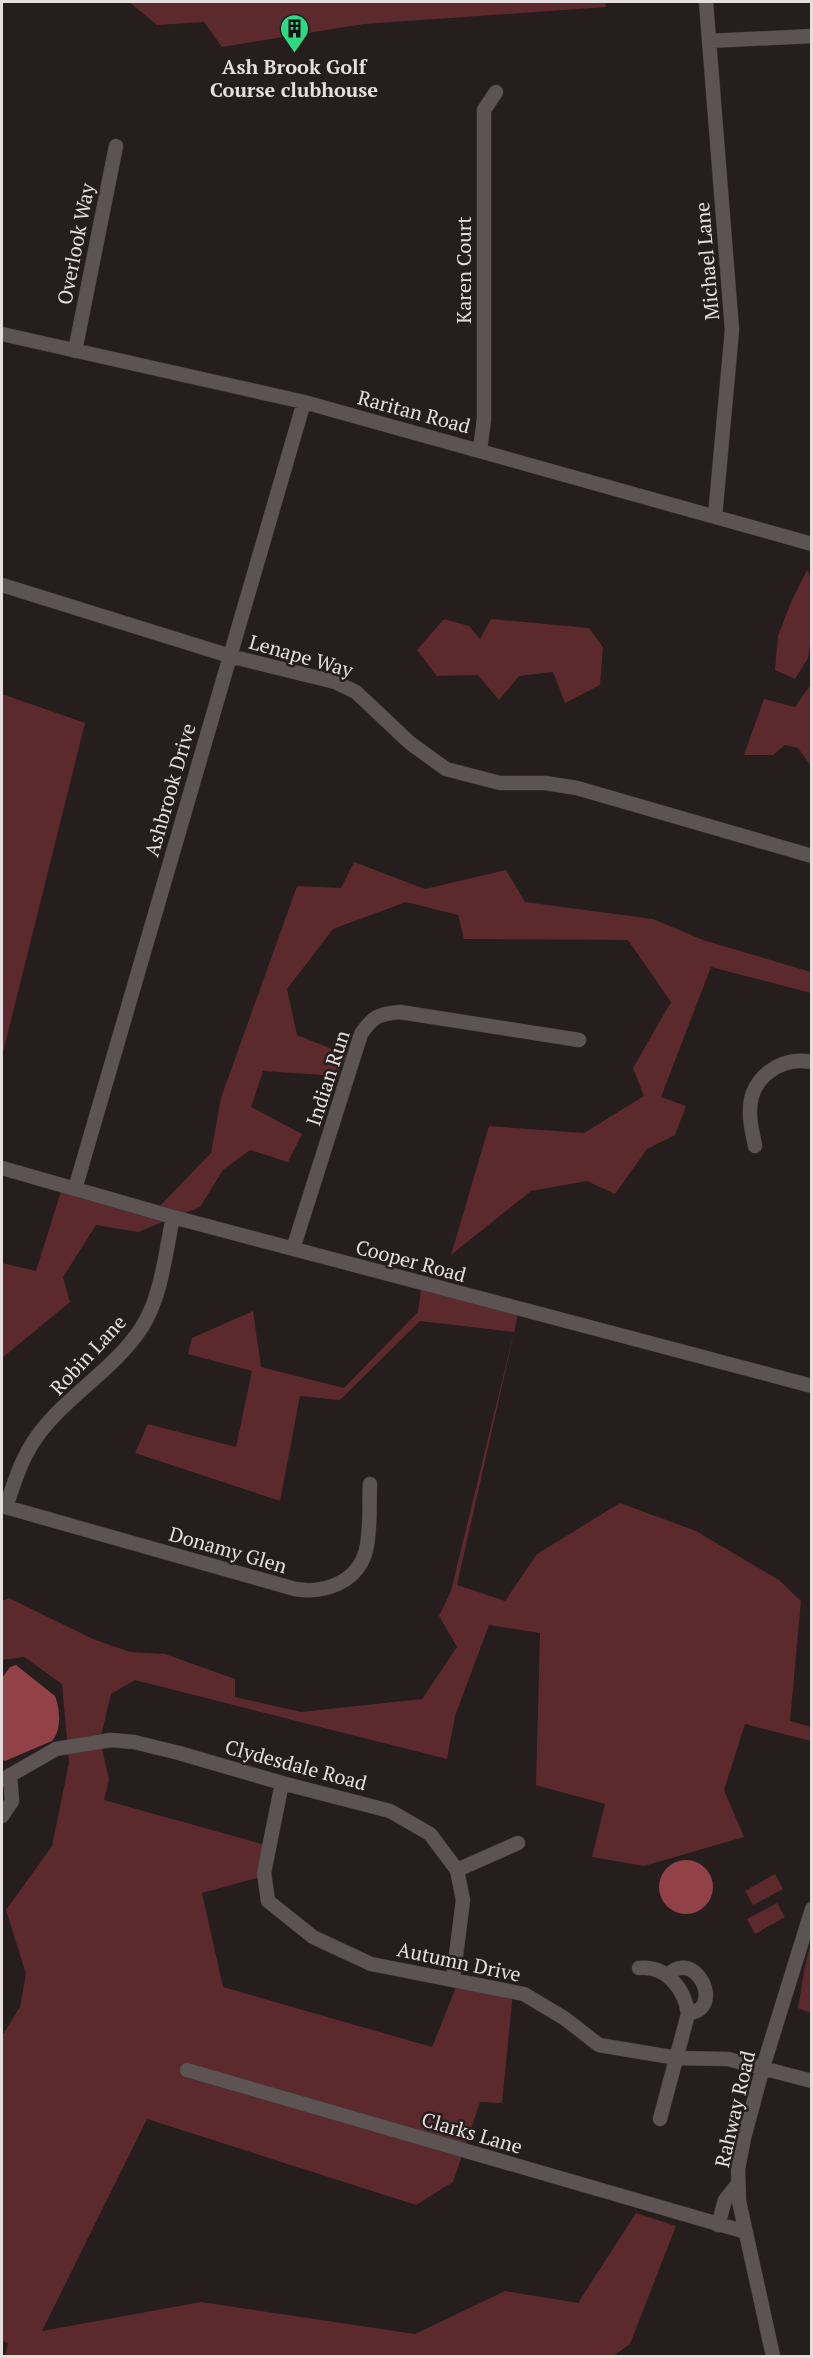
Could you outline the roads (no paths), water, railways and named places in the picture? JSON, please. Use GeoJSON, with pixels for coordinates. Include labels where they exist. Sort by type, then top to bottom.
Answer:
{"type":"FeatureCollection","features":[{"type":"Feature","properties":{"kind":"street","name":"Michael Lane"},"geometry":{"type":"LineString","coordinates":[[706,2],[732,330],[715,518]]}},
{"type":"Feature","properties":{"kind":"street"},"geometry":{"type":"LineString","coordinates":[[709,41],[812,36]]}},
{"type":"Feature","properties":{"kind":"street","name":"Karen Court"},"geometry":{"type":"LineString","coordinates":[[480,450],[484,419],[484,110],[496,92]]}},
{"type":"Feature","properties":{"kind":"street","name":"Overlook Way"},"geometry":{"type":"LineString","coordinates":[[75,351],[116,146]]}},
{"type":"Feature","properties":{"kind":"street","name":"Raritan Road"},"geometry":{"type":"LineString","coordinates":[[2,334],[304,402],[812,544]]}},
{"type":"Feature","properties":{"kind":"street","name":"Ashbrook Drive"},"geometry":{"type":"LineString","coordinates":[[75,1189],[304,402]]}},
{"type":"Feature","properties":{"kind":"street","name":"Lenape Way"},"geometry":{"type":"LineString","coordinates":[[2,585],[230,656],[335,682],[356,692],[410,743],[446,769],[500,783],[545,783],[577,788],[812,856]]}},
{"type":"Feature","properties":{"kind":"street","name":"Indian Run"},"geometry":{"type":"LineString","coordinates":[[293,1250],[361,1034],[369,1021],[381,1014],[400,1012],[579,1040]]}},
{"type":"Feature","properties":{"kind":"street"},"geometry":{"type":"LineString","coordinates":[[755,1146],[749,1112],[750,1101],[759,1082],[774,1068],[784,1064],[794,1061],[812,1062]]}},
{"type":"Feature","properties":{"kind":"street","name":"Cooper Road"},"geometry":{"type":"LineString","coordinates":[[2,1168],[293,1250],[812,1386]]}},
{"type":"Feature","properties":{"kind":"street","name":"Robin Lane"},"geometry":{"type":"LineString","coordinates":[[4,1507],[32,1443],[48,1424],[126,1347],[142,1327],[156,1300],[173,1217]]}},
{"type":"Feature","properties":{"kind":"street","name":"Donamy Glen"},"geometry":{"type":"LineString","coordinates":[[4,1507],[296,1589],[313,1591],[336,1585],[346,1579],[358,1566],[366,1550],[370,1484]]}},
{"type":"Feature","properties":{"kind":"street","name":"Clydesdale Road"},"geometry":{"type":"LineString","coordinates":[[4,1778],[56,1749],[111,1740],[134,1742],[179,1753],[282,1783],[390,1810],[430,1834],[457,1870],[463,1900],[453,1979]]}},
{"type":"Feature","properties":{"kind":"street"},"geometry":{"type":"LineString","coordinates":[[2,1816],[12,1801],[4,1778]]}},
{"type":"Feature","properties":{"kind":"street","name":"Autumn Drive"},"geometry":{"type":"LineString","coordinates":[[282,1783],[264,1873],[268,1901],[314,1937],[371,1964],[524,1995],[564,2018],[599,2045],[677,2058],[728,2059],[812,2081]]}},
{"type":"Feature","properties":{"kind":"street"},"geometry":{"type":"LineString","coordinates":[[457,1870],[518,1844]]}},
{"type":"Feature","properties":{"kind":"street","name":"Rahway Road"},"geometry":{"type":"LineString","coordinates":[[773,2356],[737,2185],[744,2139],[812,1909]]}},
{"type":"Feature","properties":{"kind":"street"},"geometry":{"type":"LineString","coordinates":[[639,1968],[649,1967],[667,1976],[680,1990],[688,2014],[660,2119]]}},
{"type":"Feature","properties":{"kind":"street"},"geometry":{"type":"LineString","coordinates":[[667,1976],[677,1967],[684,1967],[698,1975],[705,1989],[704,2003],[701,2009],[688,2014]]}},
{"type":"Feature","properties":{"kind":"street","name":"Clarks Lane"},"geometry":{"type":"LineString","coordinates":[[187,2070],[747,2232]]}},
{"type":"Feature","properties":{"kind":"street"},"geometry":{"type":"LineString","coordinates":[[718,2225],[725,2200],[737,2185]]}},
{"type":"Feature","properties":{"kind":"place","name":"Ash Brook Golf Course clubhouse"},"geometry":{"type":"Point","coordinates":[294,54]}}]}
